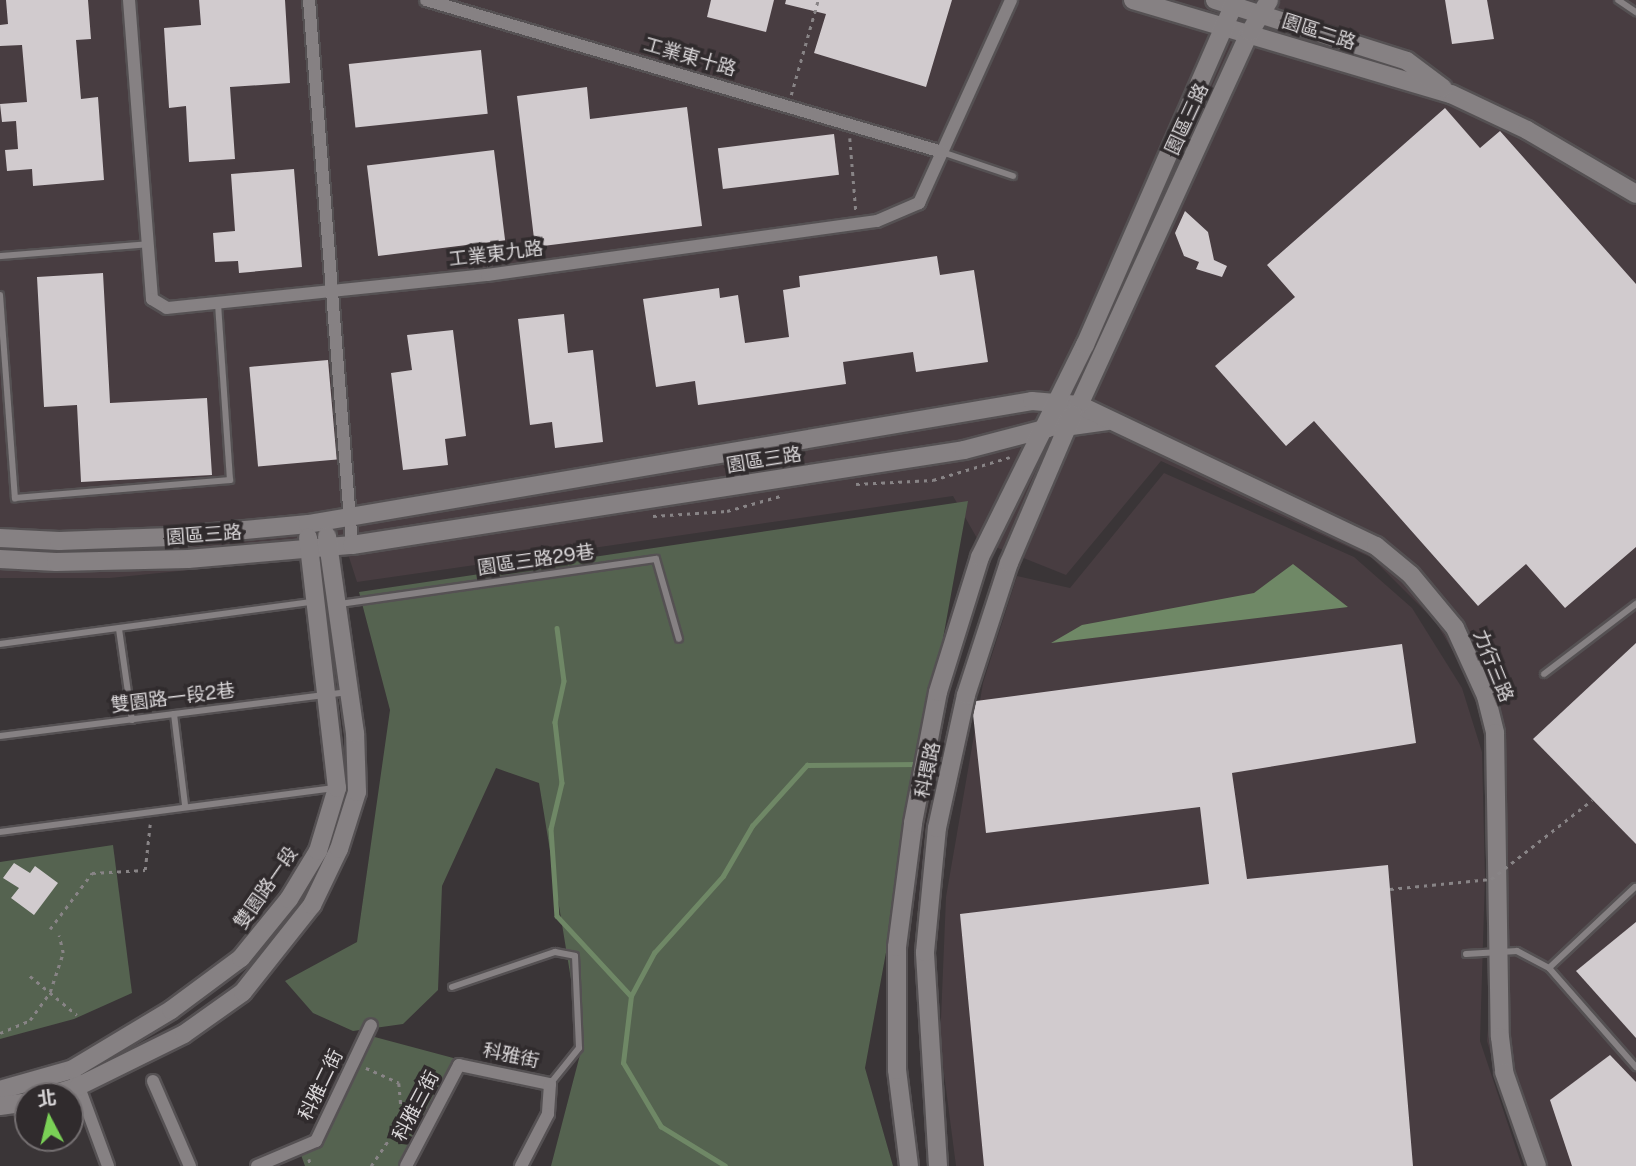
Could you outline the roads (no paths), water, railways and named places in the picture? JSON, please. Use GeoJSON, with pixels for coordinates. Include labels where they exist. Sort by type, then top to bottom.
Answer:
{"type":"FeatureCollection","features":[{"type":"Feature","properties":{"kind":"street","name":"工業東九路"},"geometry":{"type":"LineString","coordinates":[[129,0],[152,299],[167,308],[330,293],[857,224],[919,203],[1011,0]]}},
{"type":"Feature","properties":{"kind":"street"},"geometry":{"type":"LineString","coordinates":[[309,0],[330,293],[352,517],[352,545]]}},
{"type":"Feature","properties":{"kind":"street","name":"工業東十路"},"geometry":{"type":"LineString","coordinates":[[426,0],[942,152]]}},
{"type":"Feature","properties":{"kind":"street","name":"園區二路"},"geometry":{"type":"LineString","coordinates":[[1133,0],[1225,24],[1451,94],[1527,130],[1636,194]]}},
{"type":"Feature","properties":{"kind":"street","name":"園區二路"},"geometry":{"type":"LineString","coordinates":[[1228,2],[1264,6],[1407,61],[1451,94]]}},
{"type":"Feature","properties":{"kind":"street","name":"園區三路"},"geometry":{"type":"LineString","coordinates":[[0,538],[60,541],[171,537],[317,523],[1058,400],[1225,24],[1228,2]]}},
{"type":"Feature","properties":{"kind":"street","name":"園區三路"},"geometry":{"type":"LineString","coordinates":[[1079,405],[1264,6]]}},
{"type":"Feature","properties":{"kind":"street","name":"力行三路"},"geometry":{"type":"LineString","coordinates":[[1058,400],[1079,405],[1376,546],[1411,576],[1455,628],[1486,696],[1496,733],[1504,1072],[1537,1166]]}},
{"type":"Feature","properties":{"kind":"street","name":"科環路"},"geometry":{"type":"LineString","coordinates":[[939,1166],[925,952],[937,828],[966,695],[1058,400]]}},
{"type":"Feature","properties":{"kind":"street","name":"科環路"},"geometry":{"type":"LineString","coordinates":[[909,1166],[897,1070],[897,947],[912,823],[938,692],[980,557],[1024,472],[1051,429],[1079,405]]}},
{"type":"Feature","properties":{"kind":"street"},"geometry":{"type":"LineString","coordinates":[[1051,429],[1108,421]]}},
{"type":"Feature","properties":{"kind":"street","name":"園區三路"},"geometry":{"type":"LineString","coordinates":[[0,558],[57,562],[188,559],[352,545],[1007,449],[1051,429]]}},
{"type":"Feature","properties":{"kind":"street"},"geometry":{"type":"LineString","coordinates":[[1007,449],[1020,446],[1024,472]]}},
{"type":"Feature","properties":{"kind":"street","name":"雙園路一段"},"geometry":{"type":"LineString","coordinates":[[0,1090],[76,1078],[184,1034],[243,992],[312,905],[339,849],[357,792],[349,692],[337,605],[328,547],[317,523]]}},
{"type":"Feature","properties":{"kind":"street","name":"雙園路一段"},"geometry":{"type":"LineString","coordinates":[[70,1082],[241,958],[289,899],[318,851],[337,788],[307,548],[317,523]]}},
{"type":"Feature","properties":{"kind":"street","name":"科雅二街"},"geometry":{"type":"LineString","coordinates":[[257,1166],[316,1141],[371,1026]]}},
{"type":"Feature","properties":{"kind":"street","name":"科雅街"},"geometry":{"type":"LineString","coordinates":[[459,1065],[550,1084],[548,1114],[521,1166]]}},
{"type":"Feature","properties":{"kind":"street","name":"科雅三街"},"geometry":{"type":"LineString","coordinates":[[406,1166],[459,1065]]}},
{"type":"Feature","properties":{"kind":"street"},"geometry":{"type":"LineString","coordinates":[[76,1078],[108,1166]]}},
{"type":"Feature","properties":{"kind":"street"},"geometry":{"type":"LineString","coordinates":[[152,1081],[190,1166]]}},
{"type":"Feature","properties":{"kind":"lane"},"geometry":{"type":"LineString","coordinates":[[1618,0],[1636,12]]}},
{"type":"Feature","properties":{"kind":"lane"},"geometry":{"type":"LineString","coordinates":[[942,152],[1013,176]]}},
{"type":"Feature","properties":{"kind":"lane"},"geometry":{"type":"LineString","coordinates":[[0,256],[148,244]]}},
{"type":"Feature","properties":{"kind":"lane"},"geometry":{"type":"LineString","coordinates":[[0,295],[15,498],[230,480],[218,302]]}},
{"type":"Feature","properties":{"kind":"lane","name":"園區三路29巷"},"geometry":{"type":"LineString","coordinates":[[337,605],[656,559],[679,639]]}},
{"type":"Feature","properties":{"kind":"lane"},"geometry":{"type":"LineString","coordinates":[[0,644],[314,601]]}},
{"type":"Feature","properties":{"kind":"lane"},"geometry":{"type":"LineString","coordinates":[[1544,674],[1636,604]]}},
{"type":"Feature","properties":{"kind":"lane"},"geometry":{"type":"LineString","coordinates":[[119,629],[131,719]]}},
{"type":"Feature","properties":{"kind":"lane","name":"雙園路一段2巷"},"geometry":{"type":"LineString","coordinates":[[0,736],[349,692]]}},
{"type":"Feature","properties":{"kind":"lane"},"geometry":{"type":"LineString","coordinates":[[174,714],[185,805]]}},
{"type":"Feature","properties":{"kind":"lane"},"geometry":{"type":"LineString","coordinates":[[0,832],[185,805],[337,788]]}},
{"type":"Feature","properties":{"kind":"lane"},"geometry":{"type":"LineString","coordinates":[[1549,968],[1635,887]]}},
{"type":"Feature","properties":{"kind":"lane"},"geometry":{"type":"LineString","coordinates":[[452,987],[555,951],[575,956],[579,1048],[550,1084]]}},
{"type":"Feature","properties":{"kind":"lane"},"geometry":{"type":"LineString","coordinates":[[1466,954],[1517,951],[1549,968],[1636,1067]]}},
{"type":"Feature","properties":{"kind":"waterway"},"geometry":{"type":"LineString","coordinates":[[557,628],[564,681],[555,722],[562,783],[551,829],[557,916],[631,996]]}},
{"type":"Feature","properties":{"kind":"waterway"},"geometry":{"type":"LineString","coordinates":[[932,755],[948,745]]}},
{"type":"Feature","properties":{"kind":"waterway"},"geometry":{"type":"LineString","coordinates":[[725,1166],[661,1127],[623,1063],[631,996],[654,953],[723,876],[752,826],[807,765],[919,764]]}}]}
